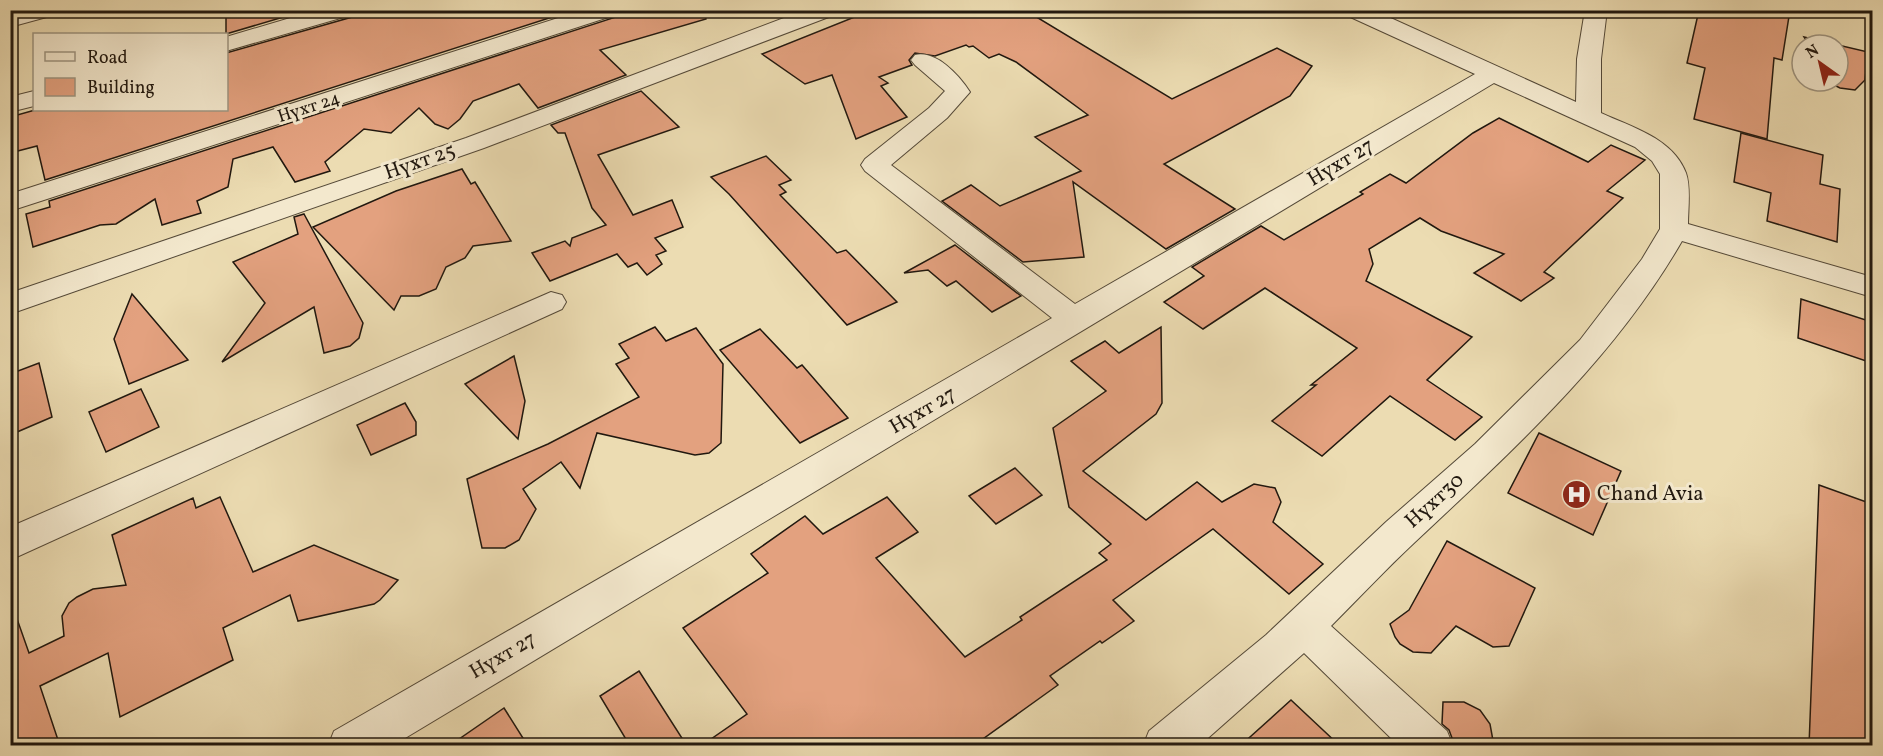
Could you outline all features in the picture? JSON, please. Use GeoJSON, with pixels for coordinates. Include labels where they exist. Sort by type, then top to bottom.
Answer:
{"type":"FeatureCollection","features":[{"type":"Feature","properties":{"kind":"street"},"geometry":{"type":"LineString","coordinates":[[10,20],[46,10]]}},
{"type":"Feature","properties":{"kind":"street"},"geometry":{"type":"LineString","coordinates":[[228,43],[343,10]]}},
{"type":"Feature","properties":{"kind":"street","name":"Нүхт 24"},"geometry":{"type":"LineString","coordinates":[[10,203],[607,10]]}},
{"type":"Feature","properties":{"kind":"street","name":"Нүхт 25"},"geometry":{"type":"LineString","coordinates":[[10,304],[475,143],[826,10]]}},
{"type":"Feature","properties":{"kind":"street"},"geometry":{"type":"LineString","coordinates":[[1354,10],[1644,142],[1663,156],[1673,174],[1674,229],[1872,287]]}},
{"type":"Feature","properties":{"kind":"street"},"geometry":{"type":"LineString","coordinates":[[1588,115],[1589,59],[1596,10]]}},
{"type":"Feature","properties":{"kind":"street"},"geometry":{"type":"LineString","coordinates":[[923,60],[935,72],[953,84],[958,92],[938,113],[874,165],[1075,320]]}},
{"type":"Feature","properties":{"kind":"street","name":"Нүхт 27"},"geometry":{"type":"LineString","coordinates":[[350,746],[1494,73]]}},
{"type":"Feature","properties":{"kind":"street"},"geometry":{"type":"LineString","coordinates":[[10,105],[33,98]]}},
{"type":"Feature","properties":{"kind":"street","name":"Нүхт30"},"geometry":{"type":"LineString","coordinates":[[1165,746],[1281,648],[1302,625],[1486,454],[1592,348],[1653,266],[1674,229]]}},
{"type":"Feature","properties":{"kind":"street"},"geometry":{"type":"LineString","coordinates":[[10,544],[551,302]]}},
{"type":"Feature","properties":{"kind":"street"},"geometry":{"type":"LineString","coordinates":[[1302,625],[1431,746]]}},
{"type":"Feature","properties":{"kind":"building"},"geometry":{"type":"Polygon","coordinates":[[[226,10],[307,10],[228,33],[226,33],[226,10]]]}},
{"type":"Feature","properties":{"kind":"building"},"geometry":{"type":"Polygon","coordinates":[[[356,10],[574,10],[45,180],[37,146],[10,153],[10,117],[33,111],[228,111],[228,52],[352,17],[356,10]]]}},
{"type":"Feature","properties":{"kind":"building"},"geometry":{"type":"Polygon","coordinates":[[[620,10],[705,10],[706,19],[600,50],[626,75],[538,108],[519,84],[473,101],[460,119],[448,129],[435,124],[419,108],[391,133],[364,129],[325,162],[330,171],[295,182],[273,147],[233,159],[228,187],[197,201],[201,213],[162,225],[155,199],[116,224],[100,225],[33,247],[26,214],[50,207],[49,201],[616,17],[620,10]]]}},
{"type":"Feature","properties":{"kind":"building"},"geometry":{"type":"Polygon","coordinates":[[[872,10],[1025,10],[1172,99],[1277,48],[1312,66],[1290,96],[1164,164],[1235,209],[1166,249],[1073,182],[1084,257],[1023,262],[942,201],[971,185],[1000,206],[1081,171],[1035,137],[1088,115],[1016,62],[999,54],[989,58],[973,46],[966,45],[935,56],[915,53],[909,60],[912,65],[879,77],[888,83],[881,86],[907,117],[856,139],[832,75],[805,84],[762,54],[872,10]]]}},
{"type":"Feature","properties":{"kind":"building"},"geometry":{"type":"Polygon","coordinates":[[[1699,10],[1790,10],[1782,60],[1774,58],[1767,139],[1694,119],[1705,68],[1687,63],[1699,10]]]}},
{"type":"Feature","properties":{"kind":"building"},"geometry":{"type":"Polygon","coordinates":[[[1850,48],[1868,52],[1865,80],[1855,90],[1850,89],[1850,48]]]}},
{"type":"Feature","properties":{"kind":"building"},"geometry":{"type":"Polygon","coordinates":[[[641,91],[679,127],[598,155],[633,215],[672,200],[683,227],[655,238],[666,251],[656,255],[662,264],[647,275],[637,263],[628,267],[617,254],[550,281],[532,253],[565,241],[570,246],[572,238],[606,225],[592,208],[565,133],[558,133],[551,125],[641,91]]]}},
{"type":"Feature","properties":{"kind":"building"},"geometry":{"type":"Polygon","coordinates":[[[1499,118],[1588,162],[1611,145],[1645,160],[1607,191],[1623,198],[1544,272],[1554,278],[1521,301],[1474,273],[1504,254],[1441,231],[1420,218],[1369,249],[1373,264],[1366,281],[1472,337],[1427,380],[1482,417],[1455,440],[1390,396],[1322,456],[1272,421],[1316,385],[1311,385],[1357,348],[1265,288],[1203,329],[1164,302],[1204,276],[1192,267],[1261,226],[1284,240],[1363,194],[1360,192],[1390,174],[1406,183],[1473,133],[1499,118]]]}},
{"type":"Feature","properties":{"kind":"building"},"geometry":{"type":"Polygon","coordinates":[[[1741,133],[1823,155],[1820,184],[1840,189],[1837,242],[1767,221],[1771,193],[1734,182],[1741,133]]]}},
{"type":"Feature","properties":{"kind":"building"},"geometry":{"type":"Polygon","coordinates":[[[766,156],[791,180],[779,185],[786,192],[780,195],[837,253],[846,250],[897,302],[847,325],[711,177],[766,156]]]}},
{"type":"Feature","properties":{"kind":"building"},"geometry":{"type":"Polygon","coordinates":[[[462,169],[471,184],[475,182],[511,241],[473,246],[465,258],[446,267],[436,289],[419,296],[401,296],[394,310],[313,227],[396,191],[462,169]]]}},
{"type":"Feature","properties":{"kind":"building"},"geometry":{"type":"Polygon","coordinates":[[[304,214],[363,323],[359,338],[350,346],[324,353],[314,307],[222,362],[265,303],[233,262],[298,234],[294,217],[304,214]]]}},
{"type":"Feature","properties":{"kind":"building"},"geometry":{"type":"Polygon","coordinates":[[[955,245],[1021,296],[992,312],[956,281],[947,286],[928,270],[904,273],[955,245]]]}},
{"type":"Feature","properties":{"kind":"building"},"geometry":{"type":"Polygon","coordinates":[[[132,294],[188,360],[129,384],[114,339],[132,294]]]}},
{"type":"Feature","properties":{"kind":"building"},"geometry":{"type":"Polygon","coordinates":[[[1801,299],[1872,322],[1872,363],[1798,338],[1801,299]]]}},
{"type":"Feature","properties":{"kind":"building"},"geometry":{"type":"Polygon","coordinates":[[[655,327],[666,341],[696,328],[723,364],[721,443],[709,453],[695,455],[597,433],[580,488],[561,462],[523,489],[536,509],[519,540],[505,548],[482,548],[467,479],[548,444],[639,397],[616,364],[629,358],[619,344],[655,327]]]}},
{"type":"Feature","properties":{"kind":"building"},"geometry":{"type":"Polygon","coordinates":[[[1161,327],[1162,403],[1156,414],[1083,471],[1146,520],[1197,482],[1222,502],[1254,484],[1275,488],[1281,502],[1273,522],[1323,564],[1289,594],[1213,529],[1113,600],[1134,621],[1102,643],[1100,641],[1050,676],[1058,685],[973,746],[701,746],[747,714],[683,628],[768,573],[751,554],[805,516],[823,534],[887,497],[918,532],[876,558],[965,657],[1022,620],[1020,617],[1107,560],[1099,553],[1111,544],[1069,507],[1053,428],[1106,391],[1071,361],[1105,341],[1119,353],[1161,327]]]}},
{"type":"Feature","properties":{"kind":"building"},"geometry":{"type":"Polygon","coordinates":[[[760,329],[797,368],[802,365],[848,418],[800,443],[720,350],[760,329]]]}},
{"type":"Feature","properties":{"kind":"building"},"geometry":{"type":"Polygon","coordinates":[[[514,356],[525,401],[518,439],[465,384],[514,356]]]}},
{"type":"Feature","properties":{"kind":"building"},"geometry":{"type":"Polygon","coordinates":[[[39,363],[52,417],[10,435],[10,374],[39,363]]]}},
{"type":"Feature","properties":{"kind":"building"},"geometry":{"type":"Polygon","coordinates":[[[141,389],[159,427],[106,452],[89,412],[141,389]]]}},
{"type":"Feature","properties":{"kind":"building"},"geometry":{"type":"Polygon","coordinates":[[[405,403],[416,422],[416,435],[371,455],[357,425],[405,403]]]}},
{"type":"Feature","properties":{"kind":"building"},"geometry":{"type":"Polygon","coordinates":[[[1539,433],[1621,471],[1593,535],[1508,493],[1539,433]]]}},
{"type":"Feature","properties":{"kind":"building"},"geometry":{"type":"Polygon","coordinates":[[[1015,468],[1042,495],[996,524],[969,496],[1015,468]]]}},
{"type":"Feature","properties":{"kind":"building"},"geometry":{"type":"Polygon","coordinates":[[[1819,485],[1872,504],[1872,746],[1809,746],[1819,485]]]}},
{"type":"Feature","properties":{"kind":"building"},"geometry":{"type":"Polygon","coordinates":[[[220,497],[253,572],[314,545],[398,580],[374,604],[298,621],[290,595],[223,628],[233,660],[120,717],[108,653],[40,686],[60,746],[10,746],[10,617],[16,616],[29,653],[64,636],[62,616],[69,603],[93,589],[126,585],[112,535],[193,498],[196,508],[220,497]]]}},
{"type":"Feature","properties":{"kind":"building"},"geometry":{"type":"Polygon","coordinates":[[[1447,541],[1535,588],[1509,646],[1493,647],[1456,626],[1431,653],[1413,652],[1400,644],[1395,637],[1390,624],[1409,610],[1447,541]]]}},
{"type":"Feature","properties":{"kind":"building"},"geometry":{"type":"Polygon","coordinates":[[[639,671],[687,746],[630,746],[600,696],[639,671]]]}},
{"type":"Feature","properties":{"kind":"building"},"geometry":{"type":"Polygon","coordinates":[[[1291,700],[1340,746],[1240,746],[1291,700]]]}},
{"type":"Feature","properties":{"kind":"building"},"geometry":{"type":"Polygon","coordinates":[[[1443,702],[1464,702],[1480,710],[1490,724],[1494,746],[1455,746],[1449,730],[1442,724],[1443,702]]]}},
{"type":"Feature","properties":{"kind":"building"},"geometry":{"type":"Polygon","coordinates":[[[504,708],[528,746],[449,746],[504,708]]]}},
{"type":"Feature","properties":{"kind":"place","name":"Chand Avia"},"geometry":{"type":"Point","coordinates":[1576,494]}}]}
